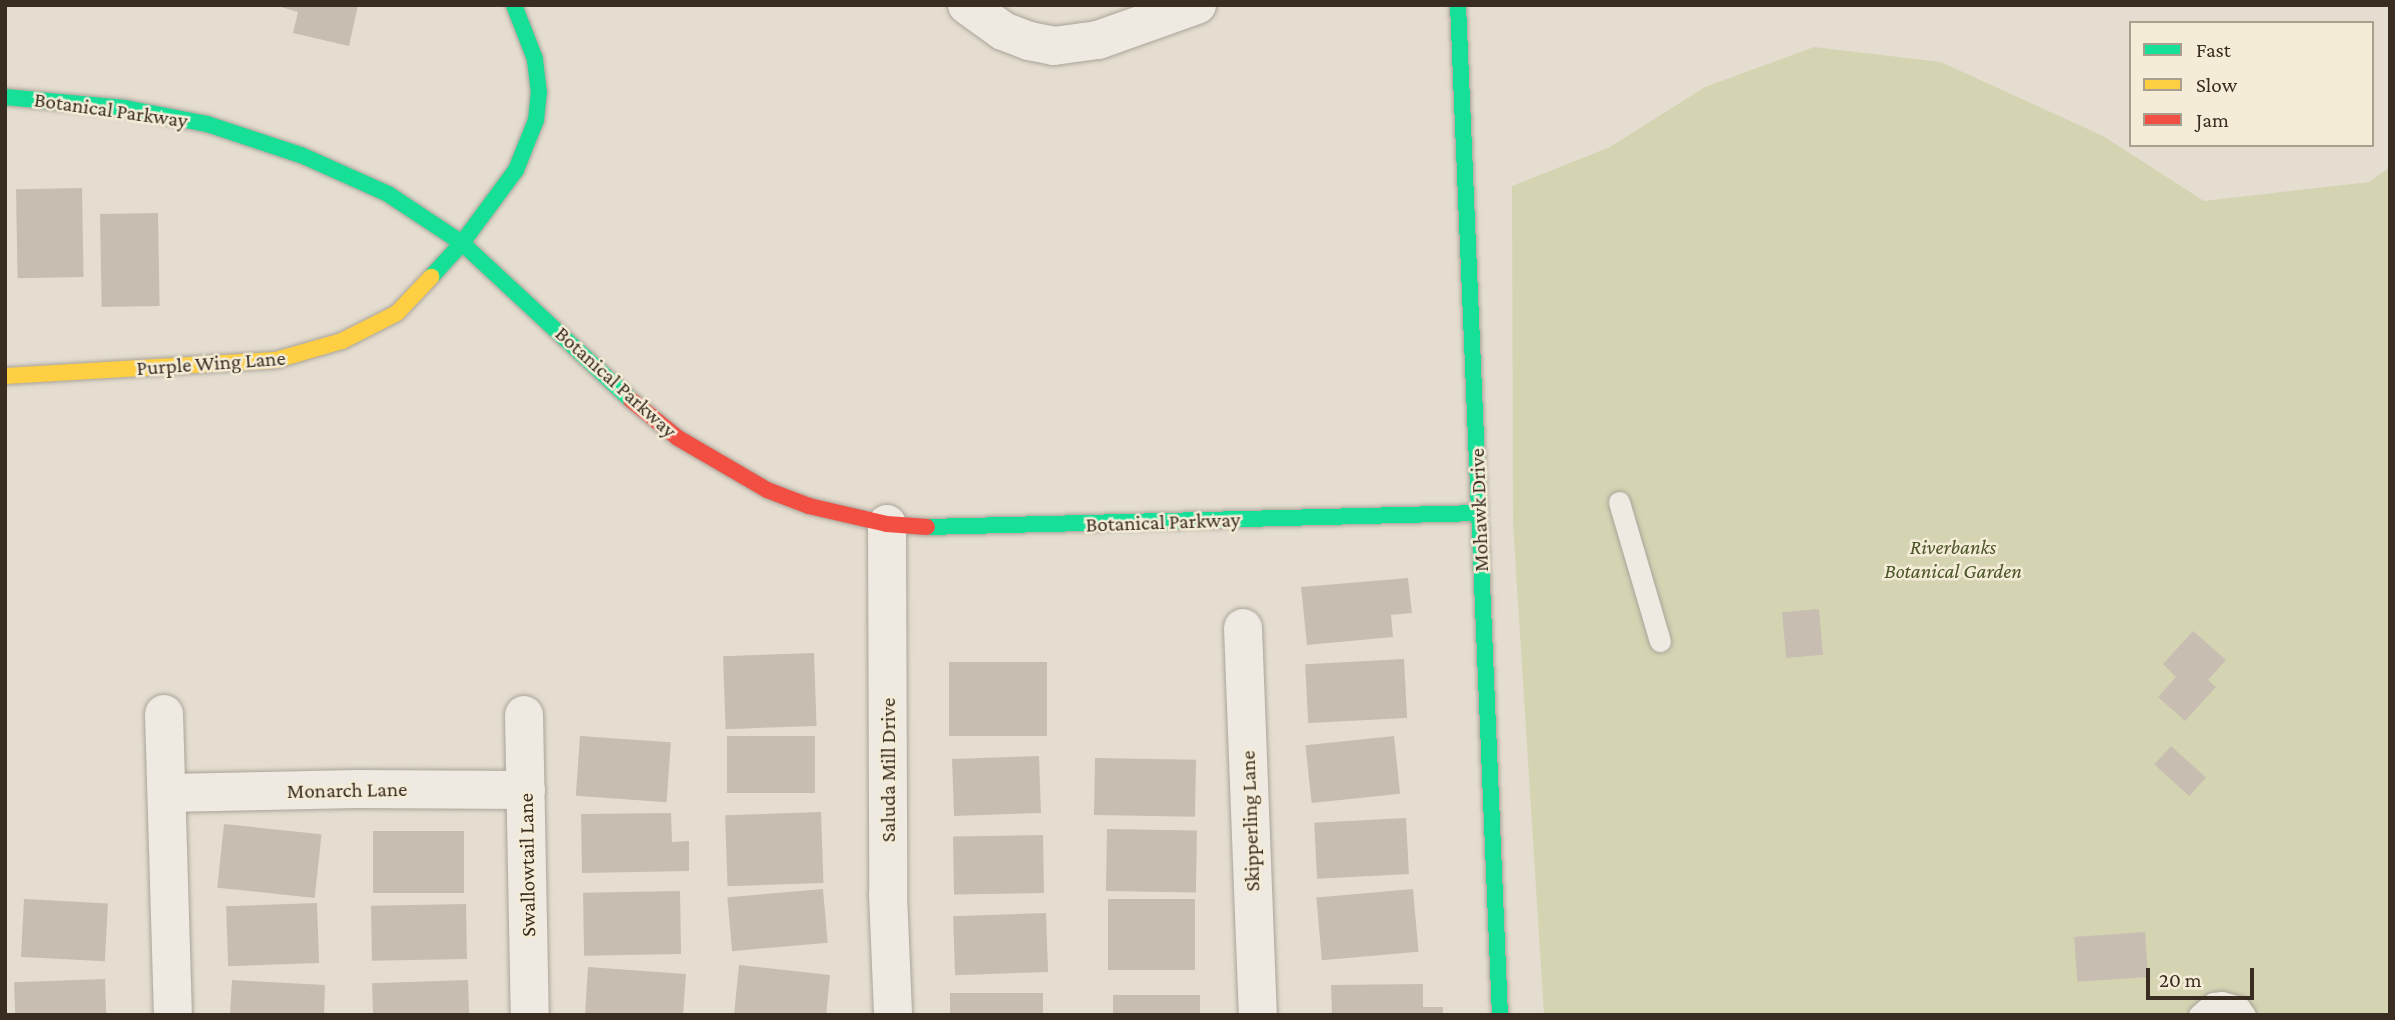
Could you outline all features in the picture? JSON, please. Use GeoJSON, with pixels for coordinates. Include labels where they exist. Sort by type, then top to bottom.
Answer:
{"type":"FeatureCollection","features":[{"type":"Feature","properties":{"kind":"street","name":"Purple Wing Lane"},"geometry":{"type":"LineString","coordinates":[[5,376],[276,360],[298,356],[342,341],[397,313],[462,243],[516,170],[536,120],[538,93],[535,59],[514,5]]}},
{"type":"Feature","properties":{"kind":"street"},"geometry":{"type":"LineString","coordinates":[[967,5],[1003,31],[1028,41],[1054,46],[1098,40],[1197,5]]}},
{"type":"Feature","properties":{"kind":"street","name":"Mohawk Drive"},"geometry":{"type":"LineString","coordinates":[[1458,5],[1500,1015]]}},
{"type":"Feature","properties":{"kind":"street","name":"Botanical Parkway"},"geometry":{"type":"LineString","coordinates":[[5,97],[56,100],[159,113],[251,137],[345,173],[388,194],[462,243],[638,406],[678,438],[767,490],[808,506],[887,524],[943,528],[1479,513]]}},
{"type":"Feature","properties":{"kind":"street","name":"Saluda Mill Drive"},"geometry":{"type":"LineString","coordinates":[[887,524],[888,894],[893,1015]]}},
{"type":"Feature","properties":{"kind":"street","name":"Skipperling Lane"},"geometry":{"type":"LineString","coordinates":[[1243,628],[1258,1015]]}},
{"type":"Feature","properties":{"kind":"street"},"geometry":{"type":"LineString","coordinates":[[164,714],[169,793],[173,1015]]}},
{"type":"Feature","properties":{"kind":"street","name":"Swallowtail Lane"},"geometry":{"type":"LineString","coordinates":[[524,715],[530,1015]]}},
{"type":"Feature","properties":{"kind":"street","name":"Monarch Lane"},"geometry":{"type":"LineString","coordinates":[[169,793],[357,789],[526,790]]}},
{"type":"Feature","properties":{"kind":"lane"},"geometry":{"type":"LineString","coordinates":[[1619,502],[1660,641]]}},
{"type":"Feature","properties":{"kind":"lane"},"geometry":{"type":"LineString","coordinates":[[2199,1015],[2205,1008],[2222,1002],[2239,1007],[2245,1015]]}},
{"type":"Feature","properties":{"kind":"green space","name":"Riverbanks Botanical Garden"},"geometry":{"type":"Polygon","coordinates":[[[1814,47],[1941,62],[2103,136],[2204,201],[2369,182],[2390,167],[2390,1015],[1544,1015],[1513,524],[1512,186],[1610,147],[1705,87],[1814,47]]]}},
{"type":"Feature","properties":{"kind":"building"},"geometry":{"type":"Polygon","coordinates":[[[274,5],[358,5],[349,46],[293,33],[298,12],[274,5]]]}},
{"type":"Feature","properties":{"kind":"building"},"geometry":{"type":"Polygon","coordinates":[[[82,188],[84,277],[18,278],[16,189],[82,188]]]}},
{"type":"Feature","properties":{"kind":"building"},"geometry":{"type":"Polygon","coordinates":[[[158,213],[160,306],[102,307],[100,214],[158,213]]]}},
{"type":"Feature","properties":{"kind":"building"},"geometry":{"type":"Polygon","coordinates":[[[1408,578],[1412,613],[1391,615],[1393,637],[1307,645],[1301,587],[1408,578]]]}},
{"type":"Feature","properties":{"kind":"building"},"geometry":{"type":"Polygon","coordinates":[[[1819,609],[1823,655],[1786,658],[1782,612],[1819,609]]]}},
{"type":"Feature","properties":{"kind":"building"},"geometry":{"type":"Polygon","coordinates":[[[2193,631],[2226,660],[2208,680],[2216,687],[2185,721],[2158,697],[2176,677],[2163,664],[2193,631]]]}},
{"type":"Feature","properties":{"kind":"building"},"geometry":{"type":"Polygon","coordinates":[[[814,653],[817,726],[726,729],[723,656],[814,653]]]}},
{"type":"Feature","properties":{"kind":"building"},"geometry":{"type":"Polygon","coordinates":[[[1404,659],[1407,718],[1308,723],[1305,664],[1404,659]]]}},
{"type":"Feature","properties":{"kind":"building"},"geometry":{"type":"Polygon","coordinates":[[[949,662],[1047,662],[1047,736],[949,736],[949,662]]]}},
{"type":"Feature","properties":{"kind":"building"},"geometry":{"type":"Polygon","coordinates":[[[580,736],[671,742],[667,802],[576,796],[580,736]]]}},
{"type":"Feature","properties":{"kind":"building"},"geometry":{"type":"Polygon","coordinates":[[[727,736],[815,736],[815,793],[727,793],[727,736]]]}},
{"type":"Feature","properties":{"kind":"building"},"geometry":{"type":"Polygon","coordinates":[[[1394,736],[1400,794],[1312,803],[1305,745],[1394,736]]]}},
{"type":"Feature","properties":{"kind":"building"},"geometry":{"type":"Polygon","coordinates":[[[2171,746],[2206,777],[2189,796],[2154,765],[2171,746]]]}},
{"type":"Feature","properties":{"kind":"building"},"geometry":{"type":"Polygon","coordinates":[[[1039,756],[1041,813],[954,816],[952,759],[1039,756]]]}},
{"type":"Feature","properties":{"kind":"building"},"geometry":{"type":"Polygon","coordinates":[[[1095,758],[1196,760],[1195,817],[1094,815],[1095,758]]]}},
{"type":"Feature","properties":{"kind":"building"},"geometry":{"type":"Polygon","coordinates":[[[821,812],[823,883],[728,886],[725,815],[821,812]]]}},
{"type":"Feature","properties":{"kind":"building"},"geometry":{"type":"Polygon","coordinates":[[[671,813],[672,842],[689,841],[689,871],[582,873],[581,814],[671,813]]]}},
{"type":"Feature","properties":{"kind":"building"},"geometry":{"type":"Polygon","coordinates":[[[1406,818],[1409,874],[1317,879],[1314,823],[1406,818]]]}},
{"type":"Feature","properties":{"kind":"building"},"geometry":{"type":"Polygon","coordinates":[[[224,824],[321,834],[315,898],[217,888],[224,824]]]}},
{"type":"Feature","properties":{"kind":"building"},"geometry":{"type":"Polygon","coordinates":[[[1107,829],[1197,831],[1196,893],[1106,891],[1107,829]]]}},
{"type":"Feature","properties":{"kind":"building"},"geometry":{"type":"Polygon","coordinates":[[[373,831],[464,831],[464,893],[373,893],[373,831]]]}},
{"type":"Feature","properties":{"kind":"building"},"geometry":{"type":"Polygon","coordinates":[[[1043,835],[1044,893],[954,895],[953,837],[1043,835]]]}},
{"type":"Feature","properties":{"kind":"building"},"geometry":{"type":"Polygon","coordinates":[[[823,889],[828,943],[732,951],[727,897],[823,889]]]}},
{"type":"Feature","properties":{"kind":"building"},"geometry":{"type":"Polygon","coordinates":[[[1413,889],[1418,952],[1322,960],[1316,897],[1413,889]]]}},
{"type":"Feature","properties":{"kind":"building"},"geometry":{"type":"Polygon","coordinates":[[[680,891],[681,954],[584,956],[583,893],[680,891]]]}},
{"type":"Feature","properties":{"kind":"building"},"geometry":{"type":"Polygon","coordinates":[[[24,899],[108,903],[105,961],[21,957],[24,899]]]}},
{"type":"Feature","properties":{"kind":"building"},"geometry":{"type":"Polygon","coordinates":[[[1108,899],[1195,899],[1195,970],[1108,970],[1108,899]]]}},
{"type":"Feature","properties":{"kind":"building"},"geometry":{"type":"Polygon","coordinates":[[[317,903],[319,963],[228,966],[226,906],[317,903]]]}},
{"type":"Feature","properties":{"kind":"building"},"geometry":{"type":"Polygon","coordinates":[[[466,904],[467,959],[372,961],[371,906],[466,904]]]}},
{"type":"Feature","properties":{"kind":"building"},"geometry":{"type":"Polygon","coordinates":[[[1046,913],[1048,972],[955,975],[953,916],[1046,913]]]}},
{"type":"Feature","properties":{"kind":"building"},"geometry":{"type":"Polygon","coordinates":[[[2145,932],[2148,977],[2077,982],[2074,937],[2145,932]]]}},
{"type":"Feature","properties":{"kind":"building"},"geometry":{"type":"Polygon","coordinates":[[[739,965],[830,975],[826,1015],[734,1015],[739,965]]]}},
{"type":"Feature","properties":{"kind":"building"},"geometry":{"type":"Polygon","coordinates":[[[588,967],[686,974],[683,1015],[585,1015],[588,967]]]}},
{"type":"Feature","properties":{"kind":"building"},"geometry":{"type":"Polygon","coordinates":[[[105,979],[106,1015],[15,1015],[14,982],[105,979]]]}},
{"type":"Feature","properties":{"kind":"building"},"geometry":{"type":"Polygon","coordinates":[[[232,980],[325,985],[324,1015],[230,1015],[232,980]]]}},
{"type":"Feature","properties":{"kind":"building"},"geometry":{"type":"Polygon","coordinates":[[[468,980],[469,1015],[373,1015],[372,983],[468,980]]]}},
{"type":"Feature","properties":{"kind":"building"},"geometry":{"type":"Polygon","coordinates":[[[1423,984],[1423,1007],[1443,1007],[1443,1015],[1332,1015],[1331,985],[1423,984]]]}},
{"type":"Feature","properties":{"kind":"building"},"geometry":{"type":"Polygon","coordinates":[[[950,993],[1043,993],[1043,1015],[950,1015],[950,993]]]}},
{"type":"Feature","properties":{"kind":"building"},"geometry":{"type":"Polygon","coordinates":[[[1113,995],[1200,995],[1200,1015],[1113,1015],[1113,995]]]}},
{"type":"Feature","properties":{"kind":"traffic: fast"},"geometry":{"type":"LineString","coordinates":[[431,277],[462,243],[516,170],[536,120],[539,93],[535,59],[514,5]]}},
{"type":"Feature","properties":{"kind":"traffic: fast"},"geometry":{"type":"LineString","coordinates":[[1458,5],[1500,1015]]}},
{"type":"Feature","properties":{"kind":"traffic: fast"},"geometry":{"type":"LineString","coordinates":[[5,97],[125,108],[207,124],[301,155],[388,194],[462,243],[631,400]]}},
{"type":"Feature","properties":{"kind":"traffic: fast"},"geometry":{"type":"LineString","coordinates":[[927,527],[1479,513]]}},
{"type":"Feature","properties":{"kind":"traffic: slow"},"geometry":{"type":"LineString","coordinates":[[5,376],[276,360],[342,341],[397,313],[431,277]]}},
{"type":"Feature","properties":{"kind":"traffic: jam"},"geometry":{"type":"LineString","coordinates":[[631,400],[678,438],[767,490],[809,506],[887,524],[927,527]]}}]}
